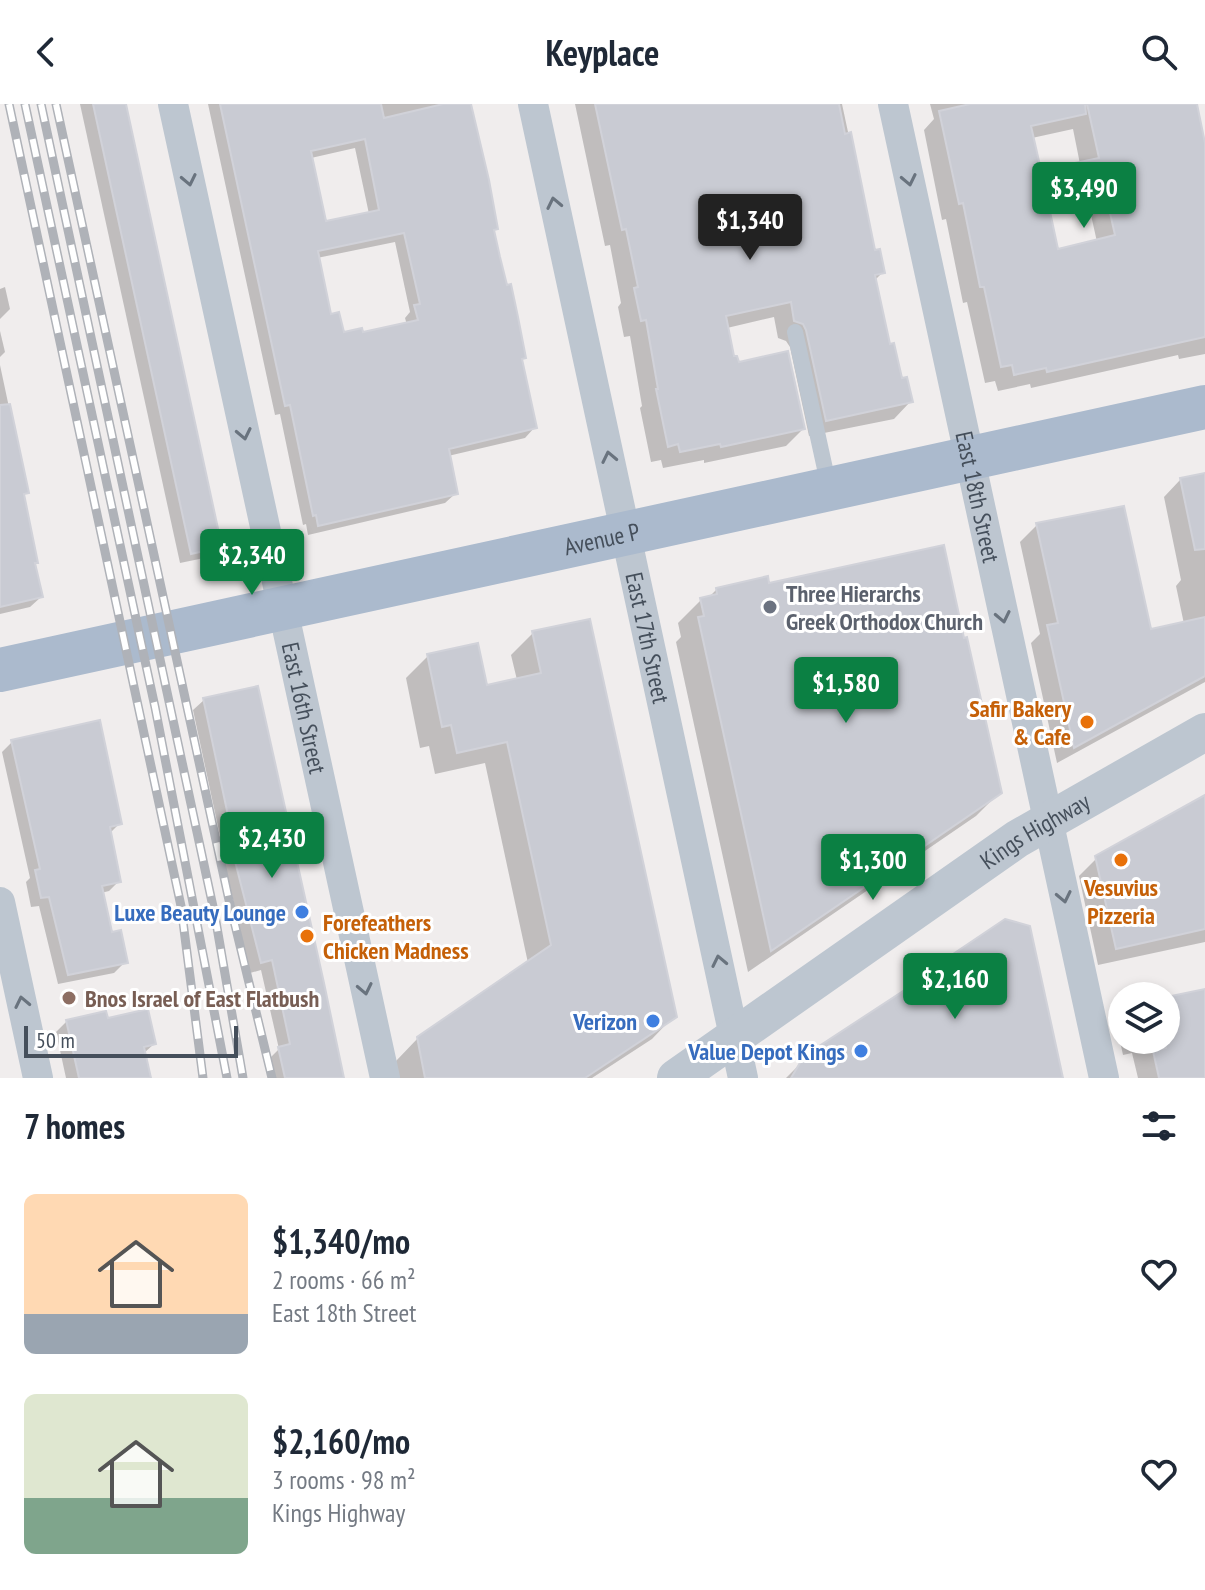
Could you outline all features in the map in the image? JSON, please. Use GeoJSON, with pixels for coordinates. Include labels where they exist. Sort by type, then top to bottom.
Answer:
{"type":"FeatureCollection","features":[{"type":"Feature","properties":{"kind":"main road","name":"Avenue P"},"geometry":{"type":"LineString","coordinates":[[0,670],[1205,407]]}},
{"type":"Feature","properties":{"kind":"street","name":"East 16th Street"},"geometry":{"type":"LineString","coordinates":[[173,104],[385,1078]]}},
{"type":"Feature","properties":{"kind":"street","name":"East 17th Street"},"geometry":{"type":"LineString","coordinates":[[533,104],[743,1078]]}},
{"type":"Feature","properties":{"kind":"street","name":"East 18th Street"},"geometry":{"type":"LineString","coordinates":[[893,104],[1104,1078]]}},
{"type":"Feature","properties":{"kind":"street","name":"Kings Highway"},"geometry":{"type":"LineString","coordinates":[[676,1078],[1017,839],[1205,732]]}},
{"type":"Feature","properties":{"kind":"street"},"geometry":{"type":"LineString","coordinates":[[0,902],[38,1078]]}},
{"type":"Feature","properties":{"kind":"lane"},"geometry":{"type":"LineString","coordinates":[[795,332],[829,489]]}},
{"type":"Feature","properties":{"kind":"building"},"geometry":{"type":"Polygon","coordinates":[[[93,104],[126,104],[222,547],[191,554],[93,104]]]}},
{"type":"Feature","properties":{"kind":"building"},"geometry":{"type":"Polygon","coordinates":[[[220,104],[381,104],[384,118],[443,104],[471,104],[498,229],[494,230],[518,317],[526,358],[522,359],[537,428],[449,449],[458,494],[318,526],[316,515],[313,516],[290,405],[285,406],[220,104]],[[365,139],[311,151],[326,221],[379,210],[365,139]],[[404,233],[318,251],[331,314],[339,312],[344,332],[362,328],[363,332],[418,320],[414,305],[420,304],[404,233]]]}},
{"type":"Feature","properties":{"kind":"building"},"geometry":{"type":"Polygon","coordinates":[[[595,104],[839,104],[845,134],[851,132],[875,250],[880,249],[885,273],[875,275],[890,344],[894,343],[902,378],[907,377],[913,402],[826,421],[806,330],[803,324],[794,321],[791,302],[726,316],[734,356],[739,362],[788,351],[805,429],[721,447],[720,444],[680,452],[678,444],[668,447],[646,320],[641,321],[634,288],[638,287],[626,229],[622,230],[595,104]]]}},
{"type":"Feature","properties":{"kind":"building"},"geometry":{"type":"Polygon","coordinates":[[[970,104],[1085,104],[1086,114],[1031,126],[1041,170],[1099,158],[1087,104],[1197,104],[1205,143],[1205,337],[1047,372],[1046,368],[1014,375],[1012,365],[1001,367],[963,203],[959,204],[939,111],[970,104]],[[1103,182],[1046,193],[1058,249],[1115,235],[1103,182]]]}},
{"type":"Feature","properties":{"kind":"building"},"geometry":{"type":"Polygon","coordinates":[[[10,404],[29,493],[24,494],[43,597],[0,607],[0,405],[10,404]]]}},
{"type":"Feature","properties":{"kind":"building"},"geometry":{"type":"Polygon","coordinates":[[[1205,473],[1205,549],[1195,550],[1180,478],[1205,473]]]}},
{"type":"Feature","properties":{"kind":"building"},"geometry":{"type":"Polygon","coordinates":[[[1124,506],[1151,629],[1205,617],[1205,676],[1074,748],[1047,625],[1058,623],[1036,523],[1124,506]]]}},
{"type":"Feature","properties":{"kind":"building"},"geometry":{"type":"Polygon","coordinates":[[[944,545],[1002,793],[771,951],[698,617],[704,616],[700,598],[717,594],[716,588],[768,576],[769,583],[944,545]]]}},
{"type":"Feature","properties":{"kind":"building"},"geometry":{"type":"Polygon","coordinates":[[[590,619],[677,1017],[585,1078],[425,1078],[417,1037],[551,945],[507,742],[457,753],[451,725],[442,727],[427,654],[478,643],[487,685],[541,673],[532,631],[590,619]]]}},
{"type":"Feature","properties":{"kind":"building"},"geometry":{"type":"Polygon","coordinates":[[[258,686],[344,1078],[285,1078],[278,1047],[290,1044],[272,960],[261,963],[226,826],[230,825],[203,698],[258,686]]]}},
{"type":"Feature","properties":{"kind":"building"},"geometry":{"type":"Polygon","coordinates":[[[100,720],[122,824],[110,827],[121,882],[102,886],[112,932],[121,930],[128,963],[68,975],[49,897],[41,898],[35,870],[40,869],[11,740],[100,720]]]}},
{"type":"Feature","properties":{"kind":"building"},"geometry":{"type":"Polygon","coordinates":[[[1205,795],[1205,929],[1116,949],[1095,856],[1205,795]]]}},
{"type":"Feature","properties":{"kind":"building"},"geometry":{"type":"Polygon","coordinates":[[[1005,919],[1030,926],[1063,1078],[791,1078],[804,1056],[926,976],[925,973],[1005,919]]]}},
{"type":"Feature","properties":{"kind":"building"},"geometry":{"type":"Polygon","coordinates":[[[1205,989],[1205,1078],[1159,1078],[1154,1054],[1180,1054],[1180,994],[1205,989]]]}},
{"type":"Feature","properties":{"kind":"building"},"geometry":{"type":"Polygon","coordinates":[[[148,1009],[156,1044],[144,1047],[151,1078],[79,1078],[66,1020],[106,1011],[108,1018],[148,1009]]]}},
{"type":"Feature","properties":{"kind":"railway"},"geometry":{"type":"LineString","coordinates":[[9,104],[181,906],[203,1078]]}},
{"type":"Feature","properties":{"kind":"railway"},"geometry":{"type":"LineString","coordinates":[[25,104],[155,707],[227,1078]]}},
{"type":"Feature","properties":{"kind":"railway"},"geometry":{"type":"LineString","coordinates":[[41,104],[215,916],[243,1078]]}},
{"type":"Feature","properties":{"kind":"railway"},"geometry":{"type":"LineString","coordinates":[[56,104],[229,900],[272,1078]]}},
{"type":"Feature","properties":{"kind":"place","name":"Three Hierarchs Greek Orthodox Church"},"geometry":{"type":"Point","coordinates":[770,607]}},
{"type":"Feature","properties":{"kind":"place","name":"Safir Bakery & Cafe"},"geometry":{"type":"Point","coordinates":[1087,722]}},
{"type":"Feature","properties":{"kind":"place","name":"Vesuvius Pizzeria"},"geometry":{"type":"Point","coordinates":[1121,860]}},
{"type":"Feature","properties":{"kind":"place","name":"Luxe Beauty Lounge"},"geometry":{"type":"Point","coordinates":[302,912]}},
{"type":"Feature","properties":{"kind":"place","name":"Forefeathers Chicken Madness"},"geometry":{"type":"Point","coordinates":[307,936]}},
{"type":"Feature","properties":{"kind":"place","name":"Bnos Israel of East Flatbush"},"geometry":{"type":"Point","coordinates":[69,998]}},
{"type":"Feature","properties":{"kind":"place","name":"Verizon"},"geometry":{"type":"Point","coordinates":[653,1021]}},
{"type":"Feature","properties":{"kind":"place","name":"Value Depot Kings"},"geometry":{"type":"Point","coordinates":[861,1051]}}]}
